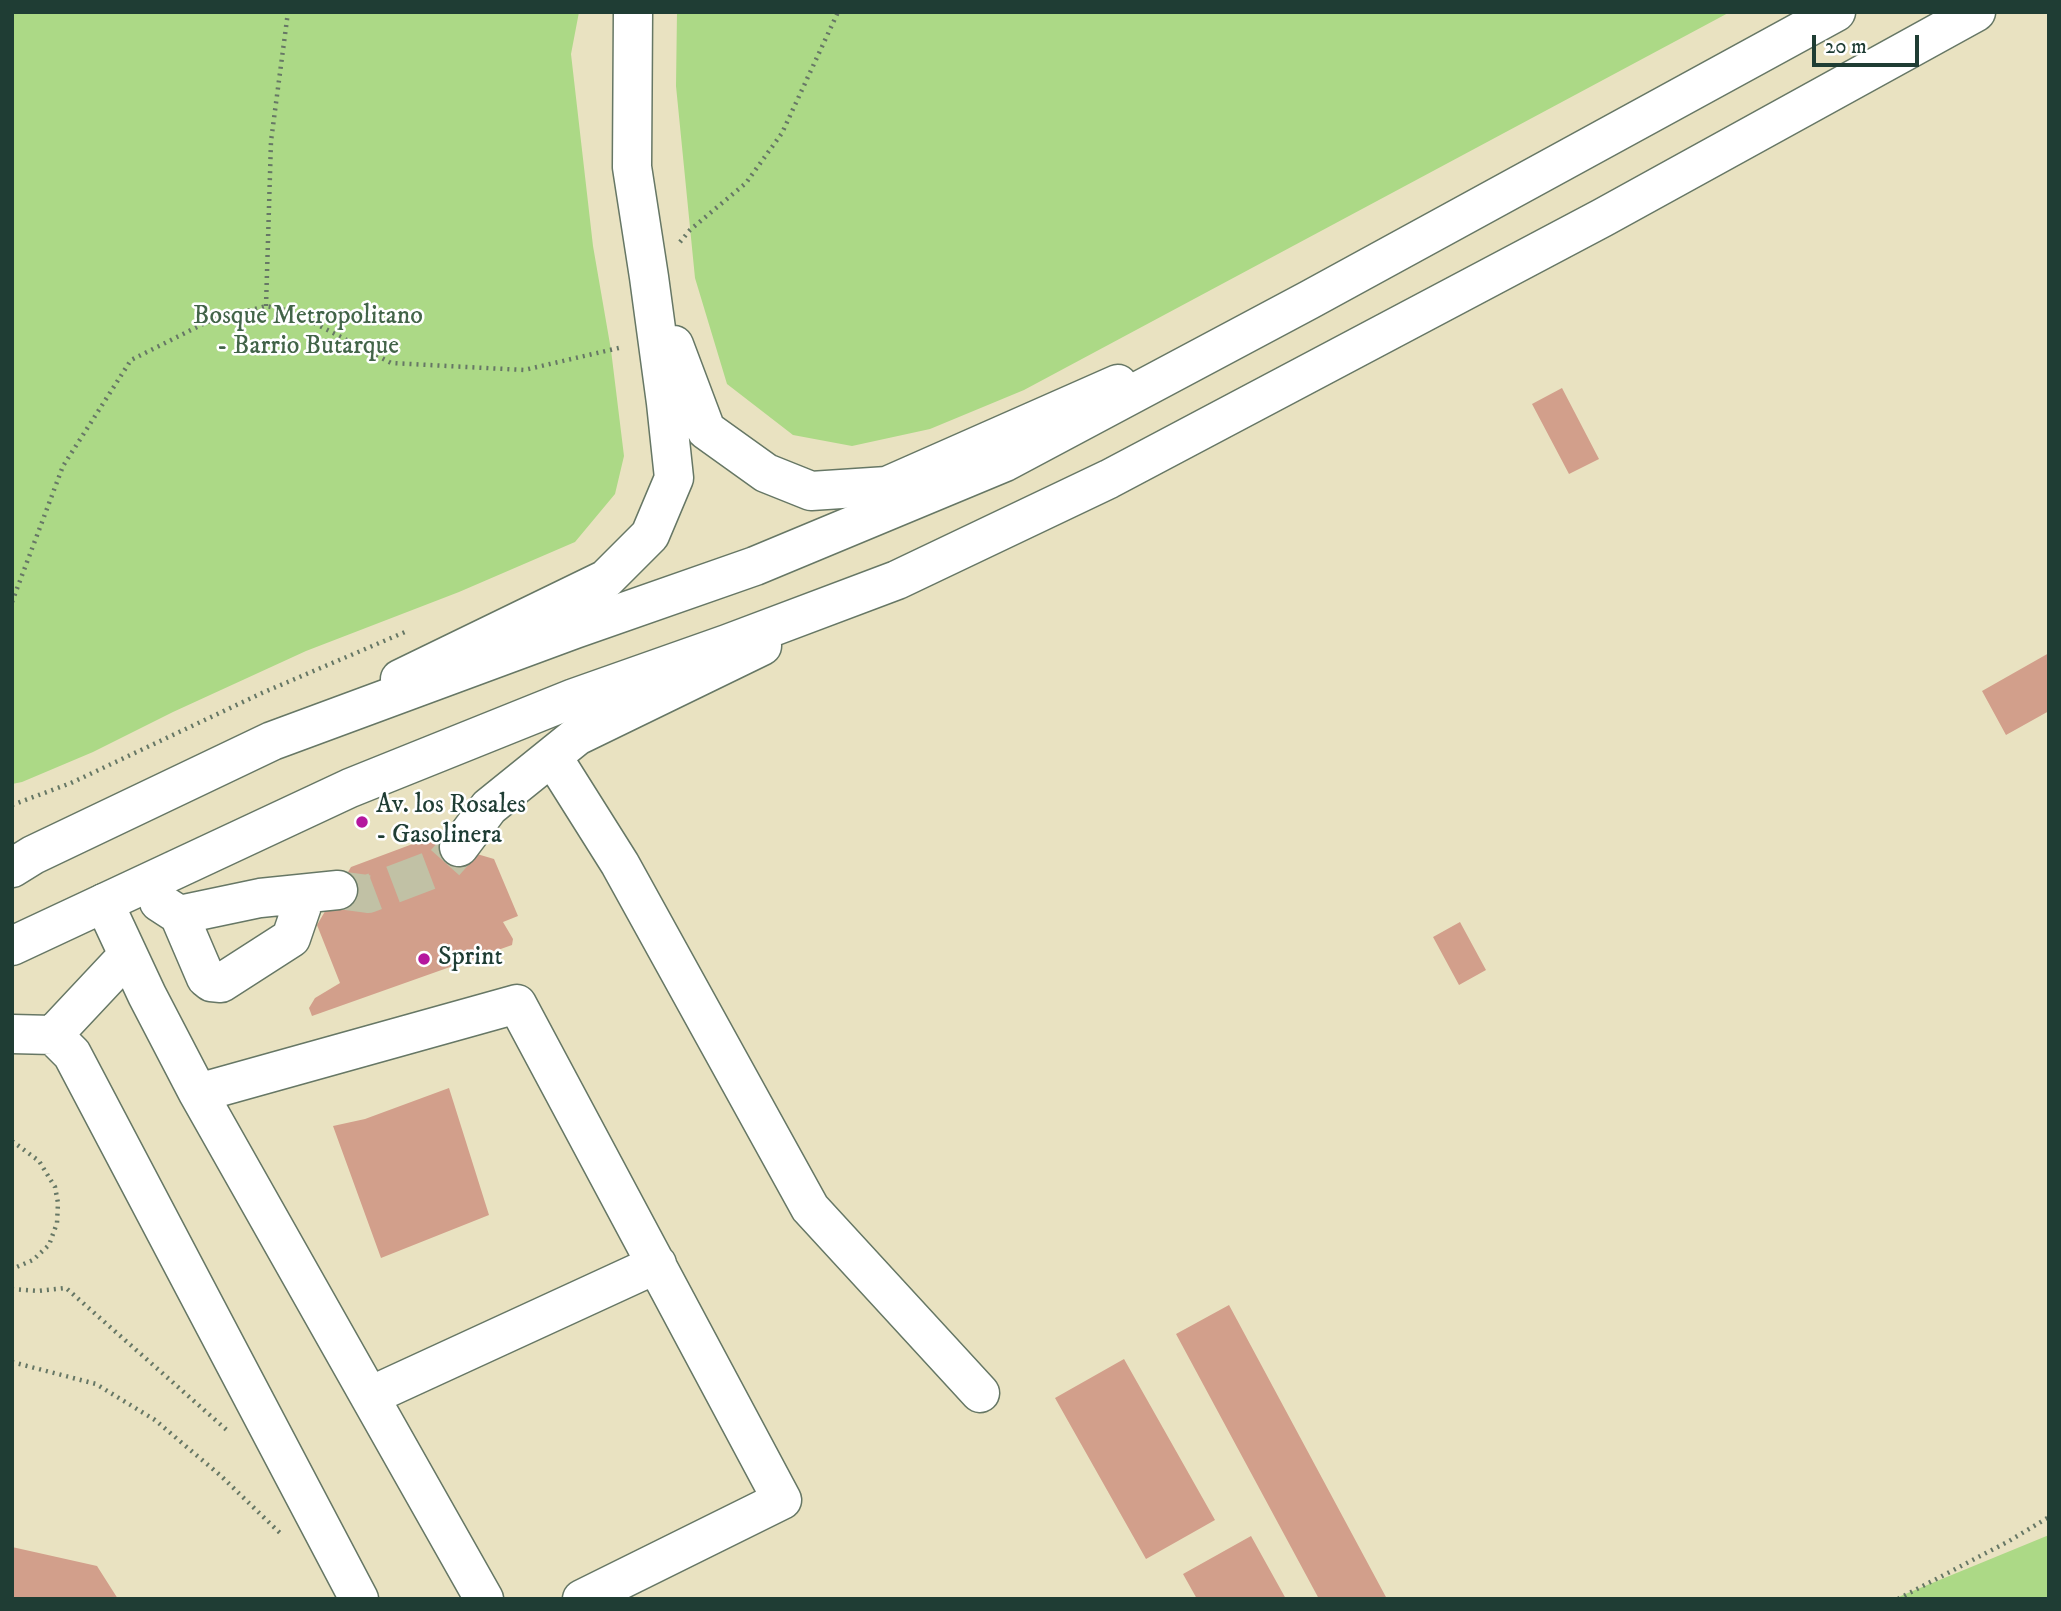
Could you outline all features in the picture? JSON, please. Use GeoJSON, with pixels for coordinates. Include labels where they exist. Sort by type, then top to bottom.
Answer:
{"type":"FeatureCollection","features":[{"type":"Feature","properties":{"kind":"main road"},"geometry":{"type":"LineString","coordinates":[[12,867],[606,579],[650,535],[674,478],[667,403],[632,167],[633,12]]}},
{"type":"Feature","properties":{"kind":"main road"},"geometry":{"type":"LineString","coordinates":[[272,741],[755,566],[1006,462],[1836,12]]}},
{"type":"Feature","properties":{"kind":"main road"},"geometry":{"type":"LineString","coordinates":[[459,847],[489,807],[577,736],[1134,466],[1602,218],[1976,12]]}},
{"type":"Feature","properties":{"kind":"main road"},"geometry":{"type":"LineString","coordinates":[[649,277],[705,430],[766,473],[811,491],[887,486],[1309,300]]}},
{"type":"Feature","properties":{"kind":"main road"},"geometry":{"type":"LineString","coordinates":[[12,946],[350,788],[574,698],[727,645],[897,580]]}},
{"type":"Feature","properties":{"kind":"main road"},"geometry":{"type":"LineString","coordinates":[[552,756],[620,864],[810,1208],[980,1393]]}},
{"type":"Feature","properties":{"kind":"main road"},"geometry":{"type":"LineString","coordinates":[[120,895],[179,915],[260,898],[322,892],[291,938],[221,983],[211,982],[206,978],[179,915]]}},
{"type":"Feature","properties":{"kind":"main road"},"geometry":{"type":"LineString","coordinates":[[120,895],[128,955],[198,1093],[484,1599]]}},
{"type":"Feature","properties":{"kind":"main road"},"geometry":{"type":"LineString","coordinates":[[53,1035],[128,955]]}},
{"type":"Feature","properties":{"kind":"main road"},"geometry":{"type":"LineString","coordinates":[[198,1093],[517,1004],[782,1500],[582,1599]]}},
{"type":"Feature","properties":{"kind":"main road"},"geometry":{"type":"LineString","coordinates":[[12,1034],[53,1035],[72,1054],[359,1599]]}},
{"type":"Feature","properties":{"kind":"main road"},"geometry":{"type":"LineString","coordinates":[[370,1396],[657,1264]]}},
{"type":"Feature","properties":{"kind":"path"},"geometry":{"type":"LineString","coordinates":[[266,306],[271,141],[288,12]]}},
{"type":"Feature","properties":{"kind":"path"},"geometry":{"type":"LineString","coordinates":[[649,277],[690,230],[746,183],[775,143],[838,12]]}},
{"type":"Feature","properties":{"kind":"path"},"geometry":{"type":"LineString","coordinates":[[12,602],[63,466],[131,360],[207,322],[266,306],[291,311],[391,363],[524,370],[625,346]]}},
{"type":"Feature","properties":{"kind":"path"},"geometry":{"type":"LineString","coordinates":[[622,335],[627,359]]}},
{"type":"Feature","properties":{"kind":"path"},"geometry":{"type":"LineString","coordinates":[[12,806],[71,783],[274,688],[411,629]]}},
{"type":"Feature","properties":{"kind":"path"},"geometry":{"type":"LineString","coordinates":[[12,1141],[39,1161],[55,1186],[58,1203],[57,1223],[49,1245],[33,1260],[12,1269]]}},
{"type":"Feature","properties":{"kind":"path"},"geometry":{"type":"LineString","coordinates":[[12,1289],[37,1291],[66,1288],[224,1430],[285,1457]]}},
{"type":"Feature","properties":{"kind":"path"},"geometry":{"type":"LineString","coordinates":[[12,1362],[96,1384],[155,1420],[221,1476],[284,1537]]}},
{"type":"Feature","properties":{"kind":"path"},"geometry":{"type":"LineString","coordinates":[[1898,1599],[2049,1517]]}},
{"type":"Feature","properties":{"kind":"green space","name":"Bosque Metropolitano - Barrio Butarque"},"geometry":{"type":"Polygon","coordinates":[[[12,12],[579,12],[571,54],[593,246],[611,350],[624,456],[615,494],[575,542],[459,592],[306,651],[93,752],[12,784],[12,12]]]}},
{"type":"Feature","properties":{"kind":"green space"},"geometry":{"type":"Polygon","coordinates":[[[677,12],[1730,12],[1024,390],[930,429],[852,446],[793,435],[727,384],[695,278],[676,86],[677,12]]]}},
{"type":"Feature","properties":{"kind":"green space"},"geometry":{"type":"Polygon","coordinates":[[[2049,1535],[2049,1599],[1895,1599],[1903,1595],[2049,1535]]]}},
{"type":"Feature","properties":{"kind":"building"},"geometry":{"type":"Polygon","coordinates":[[[1562,388],[1599,459],[1569,474],[1532,404],[1562,388]]]}},
{"type":"Feature","properties":{"kind":"building"},"geometry":{"type":"Polygon","coordinates":[[[2049,653],[2049,711],[2006,735],[1982,691],[2049,653]]]}},
{"type":"Feature","properties":{"kind":"building"},"geometry":{"type":"Polygon","coordinates":[[[426,839],[494,859],[518,916],[503,922],[513,939],[512,945],[312,1016],[309,1008],[315,998],[340,983],[317,925],[351,867],[426,839]]]}},
{"type":"Feature","properties":{"kind":"building"},"geometry":{"type":"Polygon","coordinates":[[[1460,922],[1486,970],[1459,985],[1433,937],[1460,922]]]}},
{"type":"Feature","properties":{"kind":"building"},"geometry":{"type":"Polygon","coordinates":[[[449,1088],[489,1215],[381,1258],[333,1126],[365,1119],[449,1088]]]}},
{"type":"Feature","properties":{"kind":"building"},"geometry":{"type":"Polygon","coordinates":[[[1229,1305],[1387,1599],[1319,1599],[1176,1334],[1229,1305]]]}},
{"type":"Feature","properties":{"kind":"building"},"geometry":{"type":"Polygon","coordinates":[[[1124,1359],[1215,1520],[1146,1559],[1055,1398],[1124,1359]]]}},
{"type":"Feature","properties":{"kind":"building"},"geometry":{"type":"Polygon","coordinates":[[[1251,1536],[1286,1599],[1197,1599],[1183,1574],[1251,1536]]]}},
{"type":"Feature","properties":{"kind":"building"},"geometry":{"type":"Polygon","coordinates":[[[12,1547],[97,1566],[118,1599],[12,1599],[12,1547]]]}},
{"type":"Feature","properties":{"kind":"tunnel"},"geometry":{"type":"LineString","coordinates":[[338,890],[368,894],[442,866],[459,847]]}},
{"type":"Feature","properties":{"kind":"place","name":"Av. los Rosales - Gasolinera"},"geometry":{"type":"Point","coordinates":[362,822]}},
{"type":"Feature","properties":{"kind":"place","name":"Sprint"},"geometry":{"type":"Point","coordinates":[424,959]}}]}
